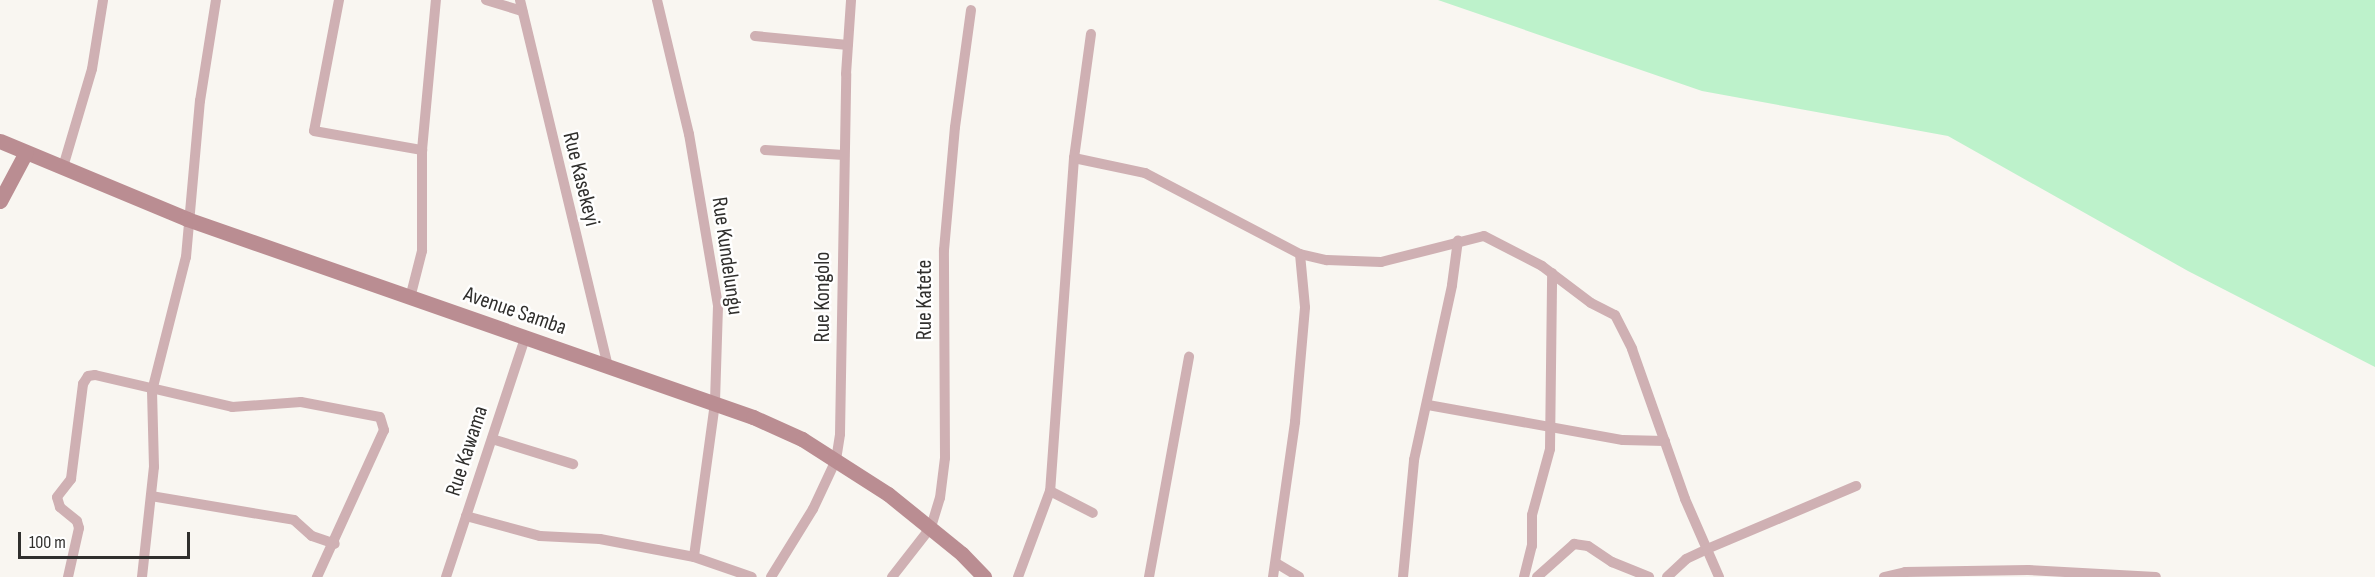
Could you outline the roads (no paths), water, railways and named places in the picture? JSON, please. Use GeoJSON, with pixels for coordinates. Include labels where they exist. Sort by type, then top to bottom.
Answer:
{"type":"FeatureCollection","features":[{"type":"Feature","properties":{"kind":"street"},"geometry":{"type":"LineString","coordinates":[[63,167],[92,69],[103,0]]}},
{"type":"Feature","properties":{"kind":"street"},"geometry":{"type":"LineString","coordinates":[[142,577],[151,496],[152,391],[186,257],[186,219],[216,0]]}},
{"type":"Feature","properties":{"kind":"street"},"geometry":{"type":"LineString","coordinates":[[339,0],[314,131],[422,150]]}},
{"type":"Feature","properties":{"kind":"street"},"geometry":{"type":"LineString","coordinates":[[410,298],[422,251],[422,150],[436,0]]}},
{"type":"Feature","properties":{"kind":"street"},"geometry":{"type":"LineString","coordinates":[[486,0],[521,5]]}},
{"type":"Feature","properties":{"kind":"street","name":"Rue Kundelungu"},"geometry":{"type":"LineString","coordinates":[[657,0],[689,134],[718,306],[715,403],[694,557]]}},
{"type":"Feature","properties":{"kind":"street","name":"Rue Kongolo"},"geometry":{"type":"LineString","coordinates":[[771,577],[813,509],[836,460],[842,406],[844,155],[851,0]]}},
{"type":"Feature","properties":{"kind":"street","name":"Rue Kasekeyi"},"geometry":{"type":"LineString","coordinates":[[521,5],[608,368]]}},
{"type":"Feature","properties":{"kind":"street","name":"Rue Katete"},"geometry":{"type":"LineString","coordinates":[[892,577],[931,527],[940,498],[945,458],[944,250],[955,127],[971,10]]}},
{"type":"Feature","properties":{"kind":"street"},"geometry":{"type":"LineString","coordinates":[[1018,577],[1050,491],[1074,158],[1091,34]]}},
{"type":"Feature","properties":{"kind":"street"},"geometry":{"type":"LineString","coordinates":[[755,36],[848,45]]}},
{"type":"Feature","properties":{"kind":"street","name":"Avenue Samba"},"geometry":{"type":"LineString","coordinates":[[0,141],[186,219],[608,368],[715,403],[802,439],[836,460],[931,527],[984,577]]}},
{"type":"Feature","properties":{"kind":"street"},"geometry":{"type":"LineString","coordinates":[[765,150],[844,155]]}},
{"type":"Feature","properties":{"kind":"street"},"geometry":{"type":"LineString","coordinates":[[0,201],[26,152]]}},
{"type":"Feature","properties":{"kind":"street"},"geometry":{"type":"LineString","coordinates":[[1074,158],[1145,173],[1300,254],[1327,260],[1381,262],[1458,240],[1484,236],[1552,273],[1621,321],[1665,441],[1719,577]]}},
{"type":"Feature","properties":{"kind":"street"},"geometry":{"type":"LineString","coordinates":[[1403,577],[1414,460],[1428,405],[1458,240]]}},
{"type":"Feature","properties":{"kind":"street"},"geometry":{"type":"LineString","coordinates":[[1273,577],[1295,422],[1305,306],[1300,254]]}},
{"type":"Feature","properties":{"kind":"street"},"geometry":{"type":"LineString","coordinates":[[1524,577],[1532,546],[1532,515],[1550,449],[1552,273]]}},
{"type":"Feature","properties":{"kind":"street","name":"Rue Kawama"},"geometry":{"type":"LineString","coordinates":[[446,577],[525,338]]}},
{"type":"Feature","properties":{"kind":"street"},"geometry":{"type":"LineString","coordinates":[[1149,577],[1166,497],[1189,357]]}},
{"type":"Feature","properties":{"kind":"street"},"geometry":{"type":"LineString","coordinates":[[68,577],[79,528],[77,521],[60,507],[57,497],[71,479],[84,380],[95,375],[152,391],[231,407],[301,402],[380,417],[384,430],[335,544],[317,577]]}},
{"type":"Feature","properties":{"kind":"street"},"geometry":{"type":"LineString","coordinates":[[1428,405],[1463,414],[1550,425],[1623,440],[1665,441]]}},
{"type":"Feature","properties":{"kind":"street"},"geometry":{"type":"LineString","coordinates":[[492,439],[573,464]]}},
{"type":"Feature","properties":{"kind":"street"},"geometry":{"type":"LineString","coordinates":[[1667,577],[1686,559],[1856,486]]}},
{"type":"Feature","properties":{"kind":"street"},"geometry":{"type":"LineString","coordinates":[[1050,491],[1093,513]]}},
{"type":"Feature","properties":{"kind":"street"},"geometry":{"type":"LineString","coordinates":[[151,496],[294,520],[312,536],[335,544]]}},
{"type":"Feature","properties":{"kind":"street"},"geometry":{"type":"LineString","coordinates":[[466,516],[540,536],[600,539],[694,557],[752,577]]}},
{"type":"Feature","properties":{"kind":"street"},"geometry":{"type":"LineString","coordinates":[[1537,577],[1574,544],[1588,546],[1612,562],[1649,577]]}},
{"type":"Feature","properties":{"kind":"street"},"geometry":{"type":"LineString","coordinates":[[1276,563],[1299,577]]}},
{"type":"Feature","properties":{"kind":"street"},"geometry":{"type":"LineString","coordinates":[[1884,577],[1905,572],[2049,570],[2156,577]]}}]}
